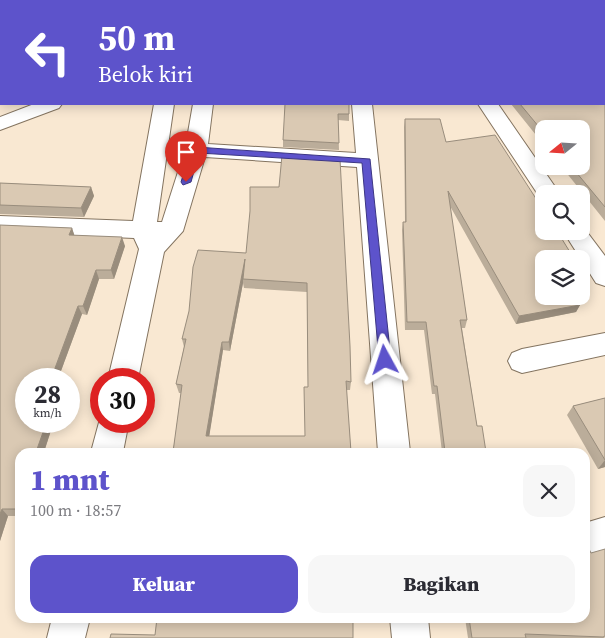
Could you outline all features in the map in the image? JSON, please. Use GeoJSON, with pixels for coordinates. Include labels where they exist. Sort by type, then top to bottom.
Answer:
{"type":"FeatureCollection","features":[{"type":"Feature","properties":{"kind":"street"},"geometry":{"type":"LineString","coordinates":[[0,124],[49,105]]}},
{"type":"Feature","properties":{"kind":"street"},"geometry":{"type":"LineString","coordinates":[[125,368],[155,237],[164,105]]}},
{"type":"Feature","properties":{"kind":"street"},"geometry":{"type":"LineString","coordinates":[[155,237],[196,150],[203,105]]}},
{"type":"Feature","properties":{"kind":"street"},"geometry":{"type":"LineString","coordinates":[[362,105],[394,448]]}},
{"type":"Feature","properties":{"kind":"street"},"geometry":{"type":"LineString","coordinates":[[489,105],[543,185]]}},
{"type":"Feature","properties":{"kind":"street"},"geometry":{"type":"LineString","coordinates":[[196,150],[367,161]]}},
{"type":"Feature","properties":{"kind":"street"},"geometry":{"type":"LineString","coordinates":[[0,224],[155,237]]}},
{"type":"Feature","properties":{"kind":"street"},"geometry":{"type":"LineString","coordinates":[[580,240],[605,276]]}},
{"type":"Feature","properties":{"kind":"street"},"geometry":{"type":"LineString","coordinates":[[522,361],[605,344]]}},
{"type":"Feature","properties":{"kind":"street"},"geometry":{"type":"LineString","coordinates":[[108,448],[111,433]]}},
{"type":"Feature","properties":{"kind":"street"},"geometry":{"type":"LineString","coordinates":[[590,538],[605,534]]}},
{"type":"Feature","properties":{"kind":"street"},"geometry":{"type":"LineString","coordinates":[[66,638],[70,623]]}},
{"type":"Feature","properties":{"kind":"street"},"geometry":{"type":"LineString","coordinates":[[410,623],[411,638]]}},
{"type":"Feature","properties":{"kind":"building"},"geometry":{"type":"Polygon","coordinates":[[[285,105],[349,105],[349,114],[338,114],[339,143],[283,140],[285,105]]]}},
{"type":"Feature","properties":{"kind":"building"},"geometry":{"type":"Polygon","coordinates":[[[521,105],[605,105],[605,207],[590,189],[590,185],[587,185],[578,175],[590,175],[590,120],[535,120],[535,122],[521,105]]]}},
{"type":"Feature","properties":{"kind":"building"},"geometry":{"type":"Polygon","coordinates":[[[405,119],[440,119],[446,142],[495,135],[535,197],[535,240],[563,240],[569,250],[535,250],[535,305],[580,305],[519,316],[448,191],[467,320],[460,320],[477,426],[482,426],[485,448],[445,448],[437,386],[434,386],[426,322],[407,322],[403,222],[406,222],[405,119]]]}},
{"type":"Feature","properties":{"kind":"building"},"geometry":{"type":"Polygon","coordinates":[[[282,155],[340,159],[350,346],[351,382],[346,381],[351,448],[174,448],[182,385],[176,384],[186,339],[182,339],[189,311],[193,267],[198,250],[246,253],[250,187],[279,187],[282,155]],[[245,259],[229,342],[222,342],[206,436],[305,436],[304,387],[308,387],[307,283],[243,279],[245,259]]]}},
{"type":"Feature","properties":{"kind":"building"},"geometry":{"type":"Polygon","coordinates":[[[0,183],[91,187],[81,208],[0,205],[0,183]]]}},
{"type":"Feature","properties":{"kind":"building"},"geometry":{"type":"Polygon","coordinates":[[[0,225],[72,228],[69,235],[122,237],[111,270],[96,270],[83,306],[78,306],[55,368],[15,368],[15,433],[43,433],[37,448],[15,448],[15,509],[2,509],[0,514],[0,225]]]}},
{"type":"Feature","properties":{"kind":"building"},"geometry":{"type":"Polygon","coordinates":[[[605,398],[605,460],[573,406],[605,398]]]}},
{"type":"Feature","properties":{"kind":"building"},"geometry":{"type":"Polygon","coordinates":[[[605,549],[605,636],[525,634],[526,638],[472,638],[470,623],[590,623],[590,551],[591,553],[605,549]]]}},
{"type":"Feature","properties":{"kind":"building"},"geometry":{"type":"Polygon","coordinates":[[[156,623],[353,623],[353,638],[110,638],[111,634],[155,635],[156,623]]]}},
{"type":"Feature","properties":{"kind":"route"},"geometry":{"type":"LineString","coordinates":[[186,182],[196,150],[367,161],[385,360]]}}]}
